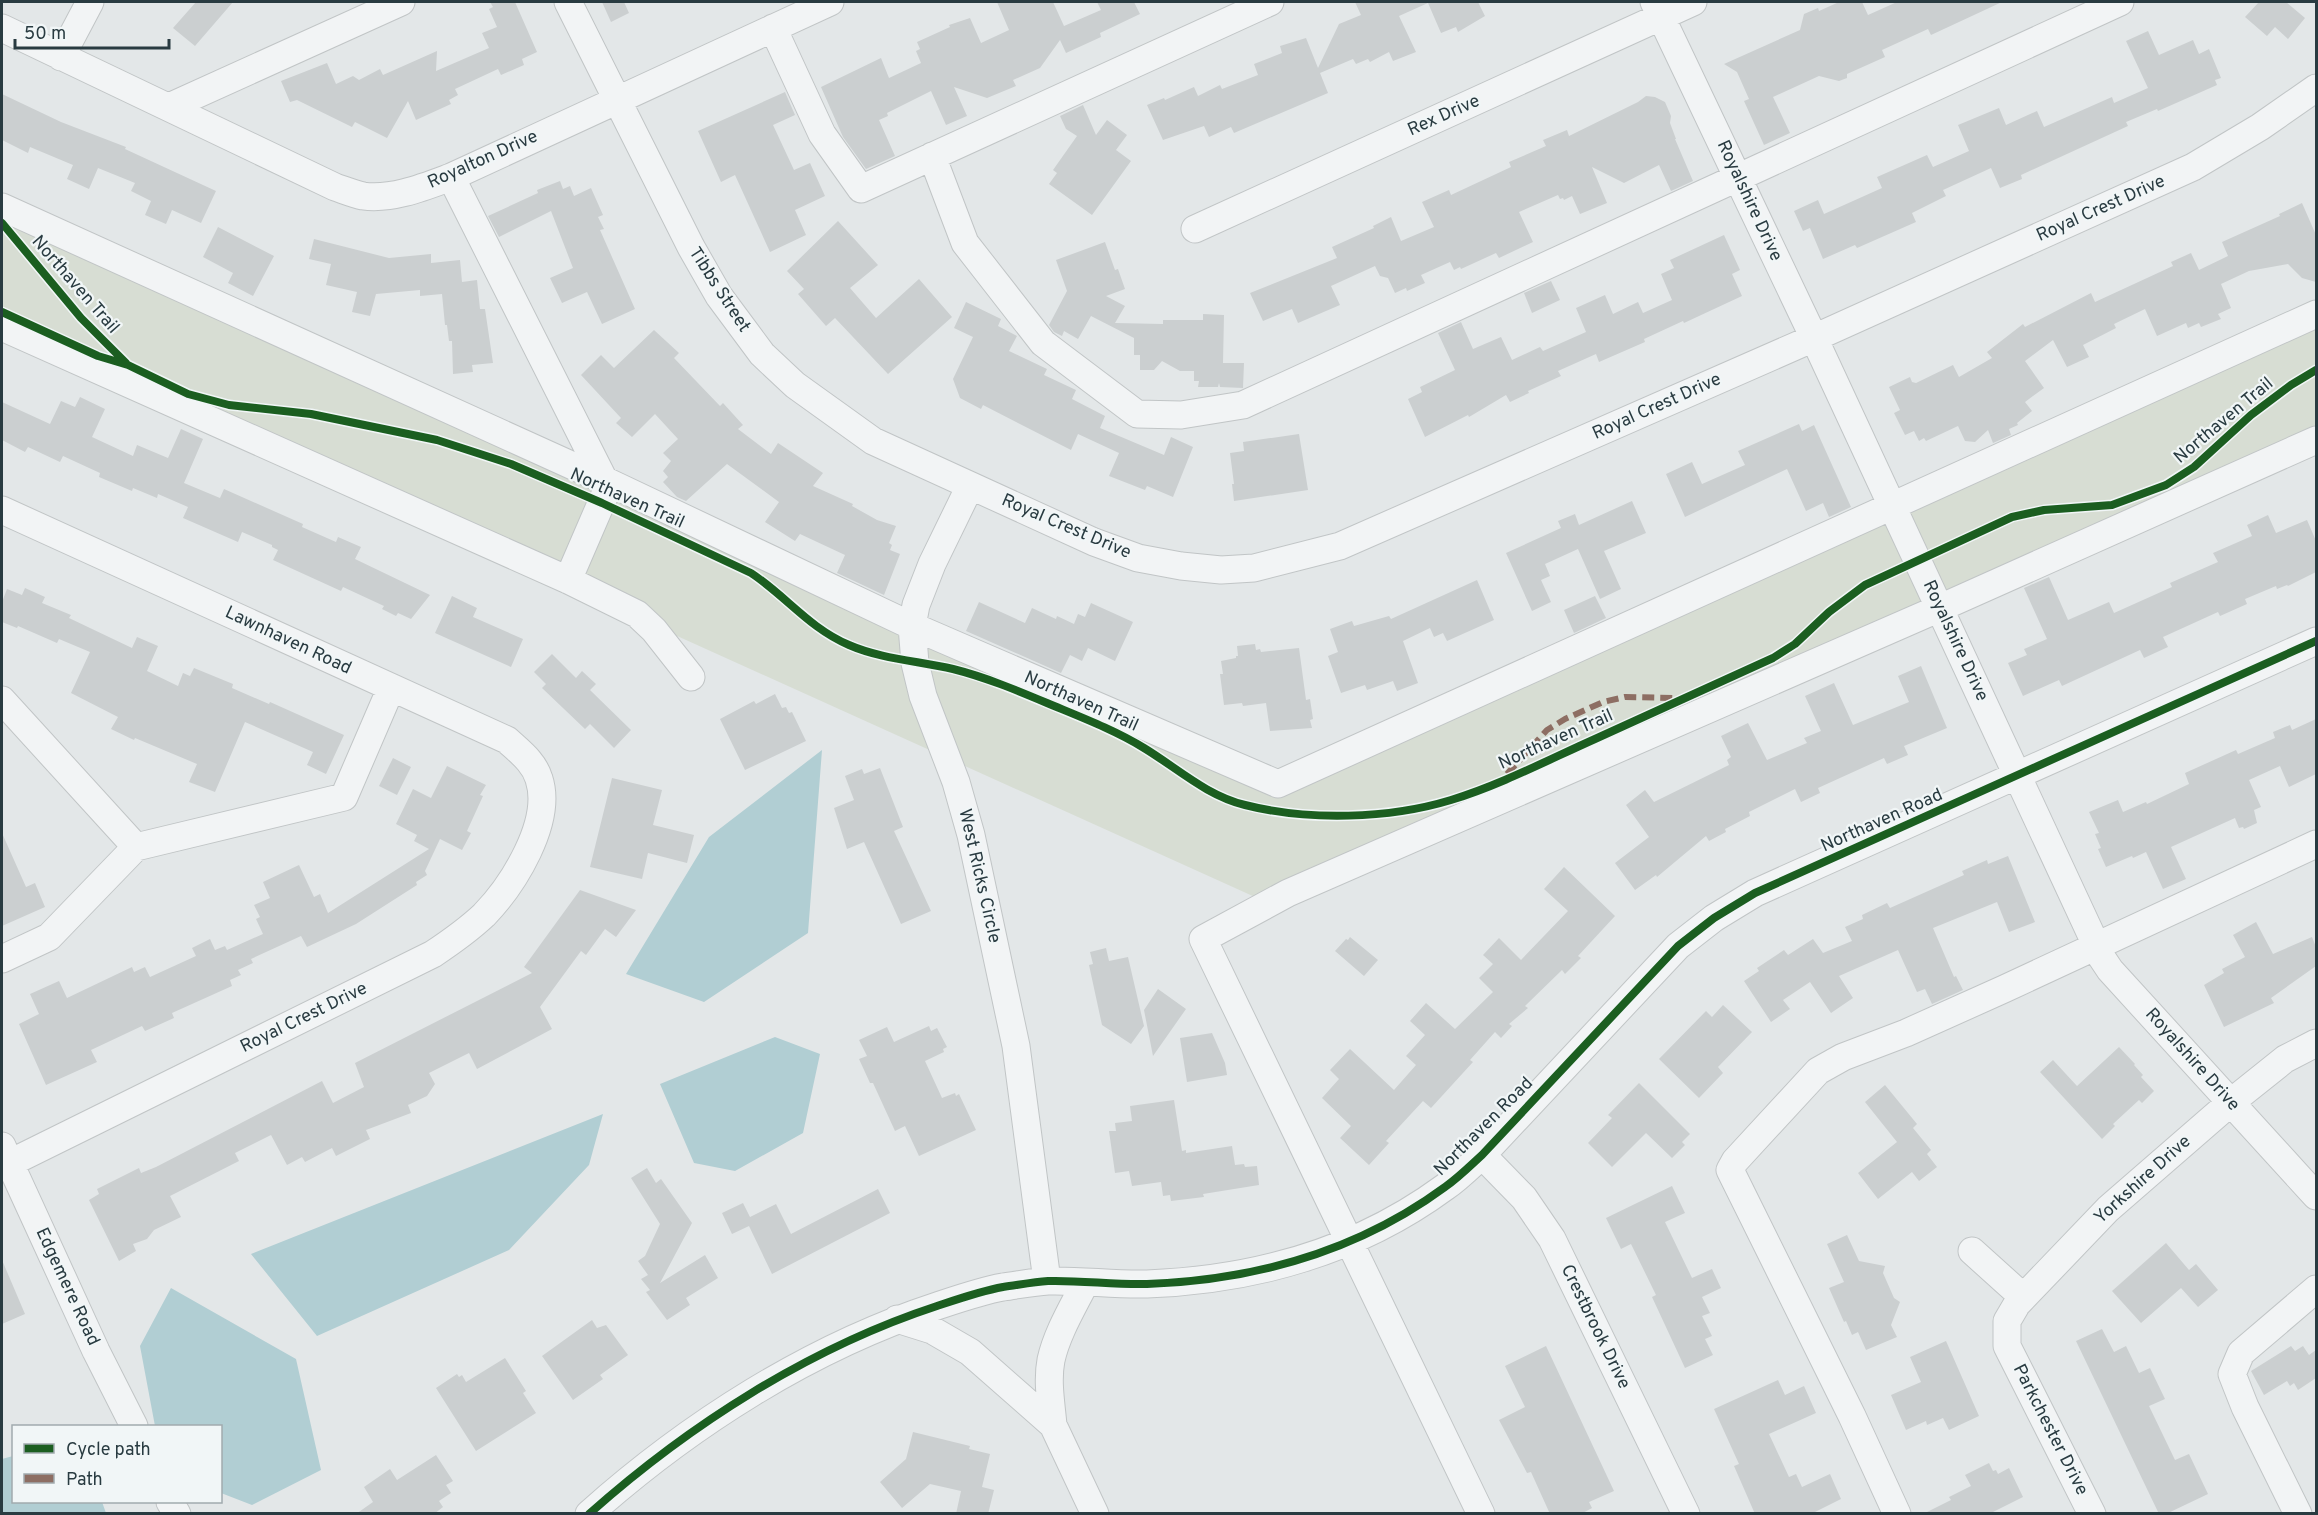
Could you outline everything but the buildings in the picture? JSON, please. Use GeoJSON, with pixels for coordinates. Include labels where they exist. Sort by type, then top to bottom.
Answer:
{"type":"FeatureCollection","features":[{"type":"Feature","properties":{"kind":"street"},"geometry":{"type":"LineString","coordinates":[[62,57],[90,2]]}},
{"type":"Feature","properties":{"kind":"street"},"geometry":{"type":"LineString","coordinates":[[169,107],[401,2]]}},
{"type":"Feature","properties":{"kind":"street","name":"Tibbs Street"},"geometry":{"type":"LineString","coordinates":[[568,2],[691,247],[719,296],[762,354],[795,385],[873,441],[970,486]]}},
{"type":"Feature","properties":{"kind":"street","name":"Royalton Drive"},"geometry":{"type":"LineString","coordinates":[[2,28],[335,187],[363,196],[399,193],[451,177],[830,2]]}},
{"type":"Feature","properties":{"kind":"street"},"geometry":{"type":"LineString","coordinates":[[772,28],[822,134],[861,189],[1270,2]]}},
{"type":"Feature","properties":{"kind":"street","name":"Rex Drive"},"geometry":{"type":"LineString","coordinates":[[1195,229],[1658,9],[1693,2]]}},
{"type":"Feature","properties":{"kind":"street"},"geometry":{"type":"LineString","coordinates":[[932,156],[966,243],[1002,293],[1043,343],[1137,414],[1181,415],[1243,405],[2120,2]]}},
{"type":"Feature","properties":{"kind":"street","name":"Royalshire Drive"},"geometry":{"type":"LineString","coordinates":[[1658,9],[1814,338],[2096,946],[2110,970],[2316,1196]]}},
{"type":"Feature","properties":{"kind":"street","name":"Royal Crest Drive"},"geometry":{"type":"LineString","coordinates":[[970,486],[1094,542],[1138,558],[1221,570],[1254,568],[1340,546],[1814,338],[2193,167],[2260,127],[2316,88]]}},
{"type":"Feature","properties":{"kind":"street"},"geometry":{"type":"LineString","coordinates":[[451,177],[604,480],[606,492],[568,580]]}},
{"type":"Feature","properties":{"kind":"street"},"geometry":{"type":"LineString","coordinates":[[2,207],[604,480],[912,626],[1278,784],[2316,315]]}},
{"type":"Feature","properties":{"kind":"street"},"geometry":{"type":"LineString","coordinates":[[2,327],[568,580],[636,614],[654,630],[691,677]]}},
{"type":"Feature","properties":{"kind":"street"},"geometry":{"type":"LineString","coordinates":[[1481,1514],[1203,939],[1288,892],[1940,608],[2316,440]]}},
{"type":"Feature","properties":{"kind":"street","name":"West Ricks Circle"},"geometry":{"type":"LineString","coordinates":[[970,486],[932,564],[916,605],[912,626],[915,663],[923,696],[956,782],[971,835],[1016,1046],[1047,1281]]}},
{"type":"Feature","properties":{"kind":"street","name":"Lawnhaven Road"},"geometry":{"type":"LineString","coordinates":[[2,510],[507,740],[530,761],[539,779],[543,802]]}},
{"type":"Feature","properties":{"kind":"street","name":"Northaven Road"},"geometry":{"type":"LineString","coordinates":[[589,1514],[622,1484],[680,1440],[734,1405],[839,1345],[897,1319],[1001,1288],[1047,1281],[1146,1284],[1198,1281],[1239,1275],[1314,1257],[1350,1242],[1410,1211],[1446,1186],[1482,1155],[1678,946],[1714,918],[1755,893],[2316,642]]}},
{"type":"Feature","properties":{"kind":"street"},"geometry":{"type":"LineString","coordinates":[[2,959],[49,937],[136,847],[344,797],[391,688]]}},
{"type":"Feature","properties":{"kind":"street"},"geometry":{"type":"LineString","coordinates":[[2,700],[136,847]]}},
{"type":"Feature","properties":{"kind":"street","name":"Royal Crest Drive"},"geometry":{"type":"LineString","coordinates":[[4,1159],[433,954],[459,938],[485,914],[511,881],[537,830],[543,802]]}},
{"type":"Feature","properties":{"kind":"street"},"geometry":{"type":"LineString","coordinates":[[1897,1514],[1847,1406],[1730,1170],[1735,1161],[1818,1071],[1844,1057],[1906,1033],[2316,844]]}},
{"type":"Feature","properties":{"kind":"street","name":"Yorkshire Drive"},"geometry":{"type":"LineString","coordinates":[[2007,1346],[2007,1321],[2017,1304],[2108,1209],[2230,1103],[2285,1059],[2316,1043]]}},
{"type":"Feature","properties":{"kind":"street","name":"Crestbrook Drive"},"geometry":{"type":"LineString","coordinates":[[1482,1155],[1524,1198],[1552,1239],[1686,1514]]}},
{"type":"Feature","properties":{"kind":"street","name":"Edgemere Road"},"geometry":{"type":"LineString","coordinates":[[4,1159],[134,1425]]}},
{"type":"Feature","properties":{"kind":"street"},"geometry":{"type":"LineString","coordinates":[[1972,1251],[2024,1297]]}},
{"type":"Feature","properties":{"kind":"street"},"geometry":{"type":"LineString","coordinates":[[1086,1283],[1060,1334],[1051,1360],[1049,1388],[1053,1425],[1095,1514]]}},
{"type":"Feature","properties":{"kind":"street"},"geometry":{"type":"LineString","coordinates":[[2298,1514],[2245,1407],[2232,1374],[2241,1353],[2316,1288]]}},
{"type":"Feature","properties":{"kind":"street"},"geometry":{"type":"LineString","coordinates":[[897,1319],[932,1329],[970,1352],[1015,1389],[1053,1425]]}},
{"type":"Feature","properties":{"kind":"street","name":"Parkchester Drive"},"geometry":{"type":"LineString","coordinates":[[2007,1346],[2092,1514]]}},
{"type":"Feature","properties":{"kind":"shaded area"},"geometry":{"type":"Polygon","coordinates":[[[14,207],[1269,775],[2316,305],[2316,436],[1266,902],[2,331],[2,233],[14,207]]]}},
{"type":"Feature","properties":{"kind":"water"},"geometry":{"type":"Polygon","coordinates":[[[822,750],[808,933],[704,1002],[626,974],[709,837],[822,750]]]}},
{"type":"Feature","properties":{"kind":"water"},"geometry":{"type":"Polygon","coordinates":[[[775,1037],[820,1054],[803,1133],[735,1171],[694,1163],[660,1084],[775,1037]]]}},
{"type":"Feature","properties":{"kind":"water"},"geometry":{"type":"Polygon","coordinates":[[[603,1114],[589,1165],[509,1250],[317,1336],[251,1254],[603,1114]]]}},
{"type":"Feature","properties":{"kind":"water"},"geometry":{"type":"Polygon","coordinates":[[[171,1288],[296,1359],[321,1470],[252,1505],[222,1493],[222,1425],[155,1425],[140,1346],[171,1288]]]}},
{"type":"Feature","properties":{"kind":"water"},"geometry":{"type":"Polygon","coordinates":[[[12,1456],[12,1503],[102,1503],[106,1513],[2,1513],[2,1459],[12,1456]]]}},
{"type":"Feature","properties":{"kind":"marked path"},"geometry":{"type":"LineString","coordinates":[[1507,774],[1547,730],[1603,702],[1625,697],[1678,698]]}},
{"type":"Feature","properties":{"kind":"cycle path","name":"Northaven Trail"},"geometry":{"type":"LineString","coordinates":[[2,223],[81,318],[126,363]]}},
{"type":"Feature","properties":{"kind":"cycle path","name":"Northaven Trail"},"geometry":{"type":"LineString","coordinates":[[2,312],[98,356],[128,365],[188,394],[229,405],[311,414],[437,440],[511,464],[602,503],[751,573],[822,630],[849,645],[887,657],[965,672],[1024,693],[1121,735],[1205,788],[1231,801],[1295,814],[1348,816],[1402,811],[1427,806],[1451,800],[1524,772],[1773,658],[1795,644],[1829,612],[1865,585],[2012,517],[2044,510],[2112,505],[2166,485],[2194,467],[2251,415],[2291,385],[2316,370]]}},
{"type":"Feature","properties":{"kind":"cycle path"},"geometry":{"type":"LineString","coordinates":[[589,1514],[668,1450],[752,1392],[797,1367],[889,1323],[970,1295],[1042,1281],[1147,1284],[1226,1276],[1303,1258],[1377,1229],[1412,1209],[1468,1168],[1678,946],[1714,918],[1755,893],[2316,641]]}}]}
